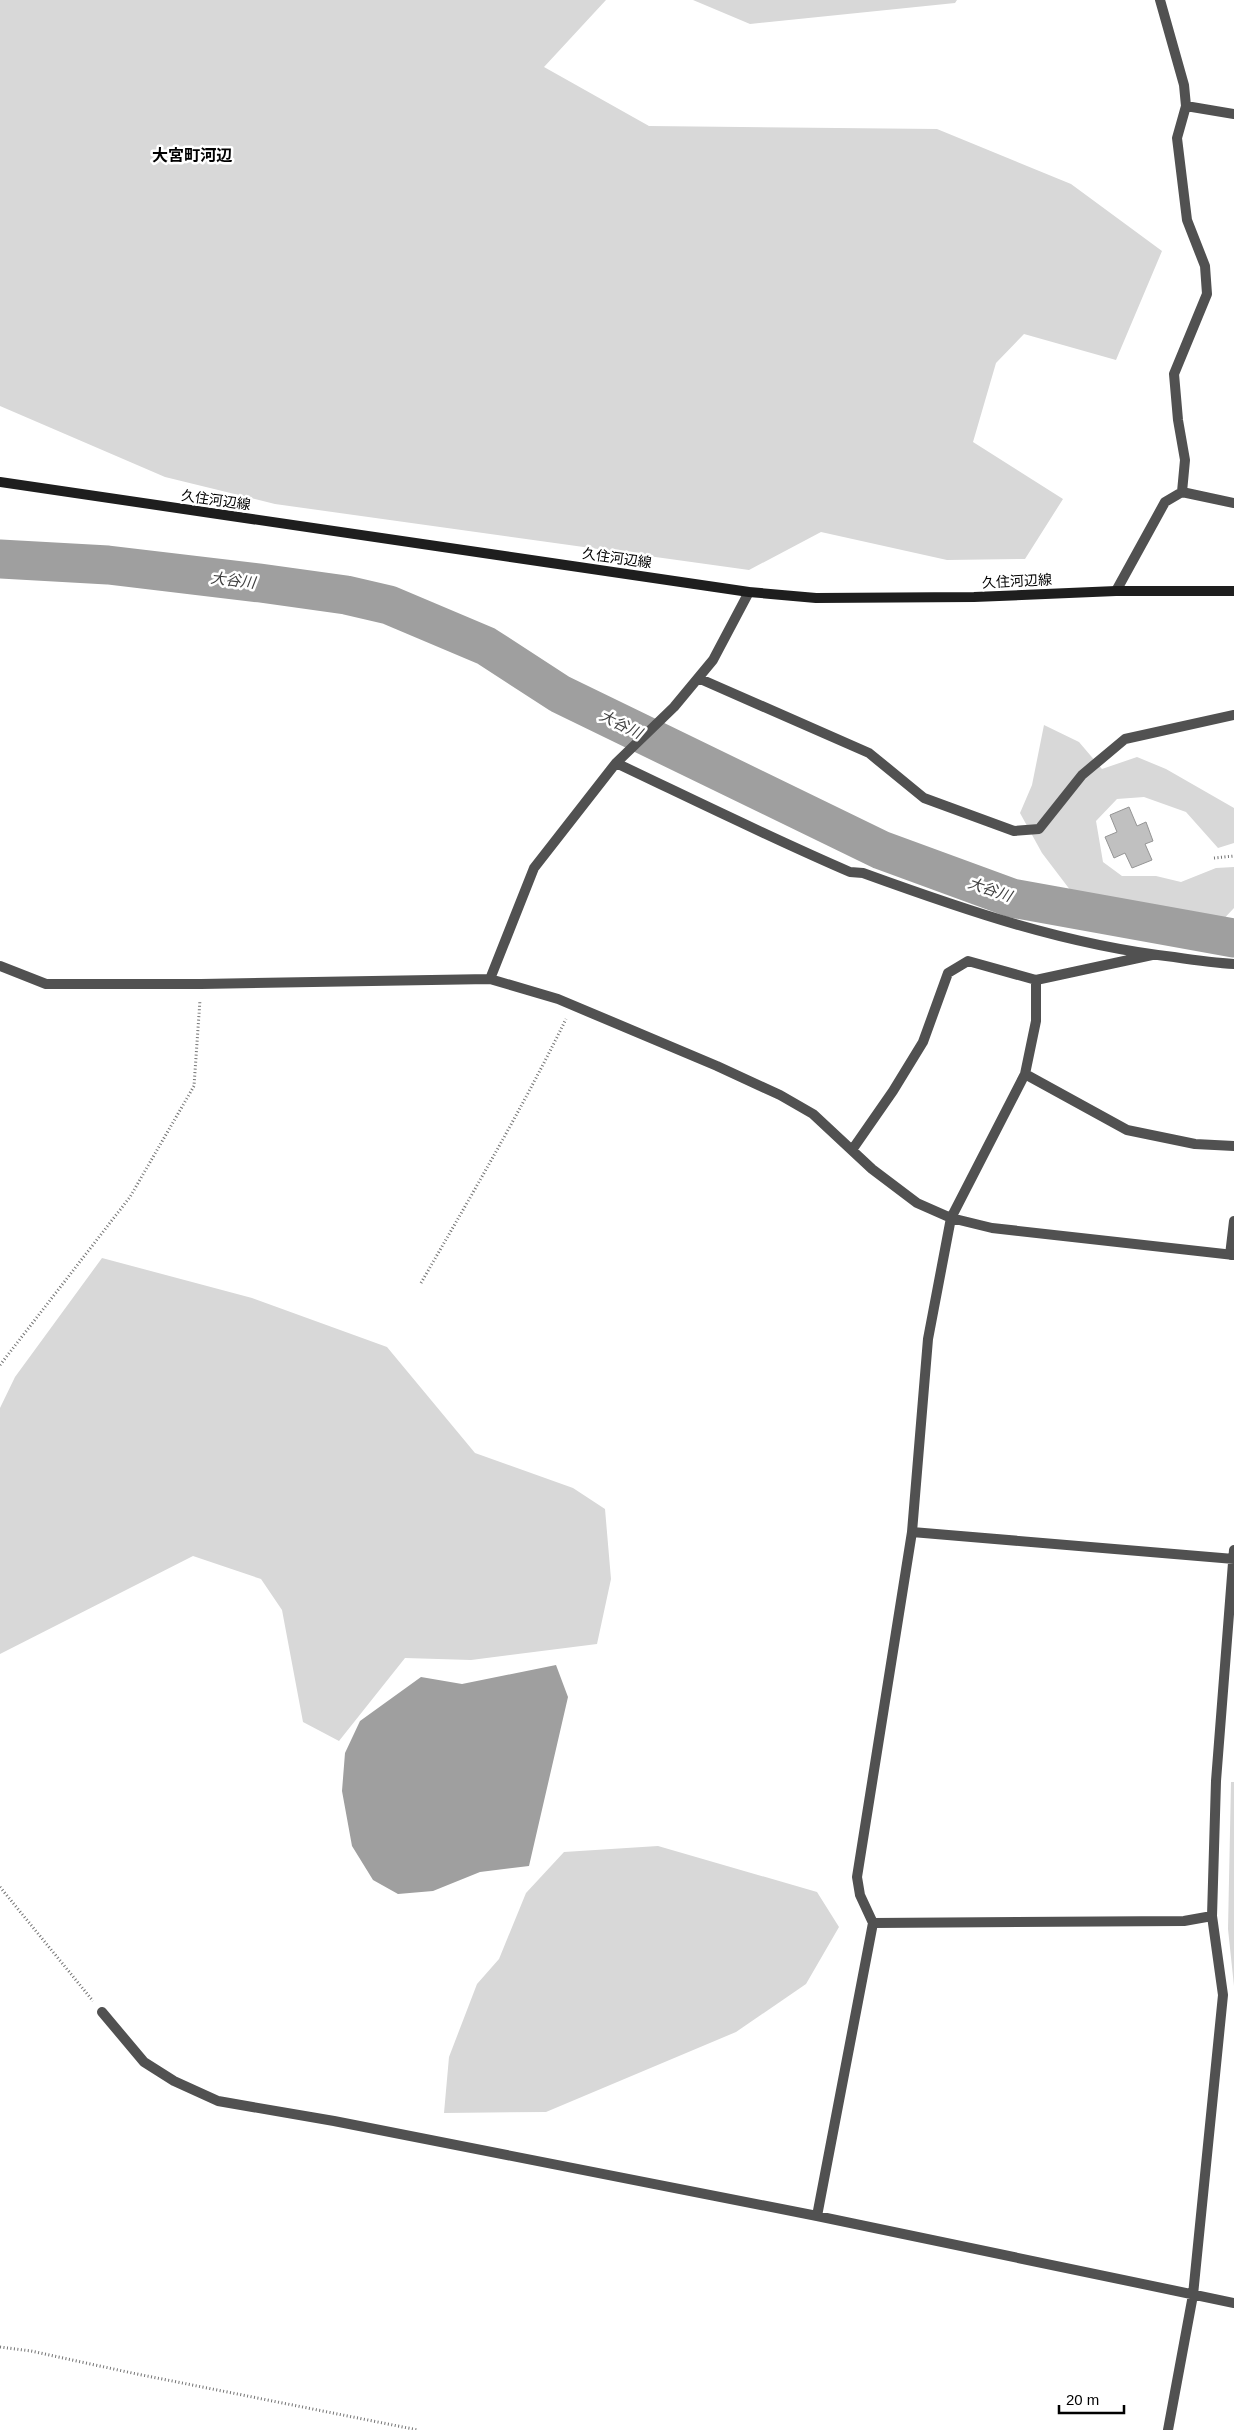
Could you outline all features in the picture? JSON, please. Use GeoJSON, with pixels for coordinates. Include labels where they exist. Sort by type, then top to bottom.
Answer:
{"type":"FeatureCollection","features":[{"type":"Feature","properties":{"kind":"main road","name":"久住河辺線"},"geometry":{"type":"LineString","coordinates":[[0,482],[749,592],[816,598],[945,597],[1116,590],[1234,591]]}},
{"type":"Feature","properties":{"kind":"street"},"geometry":{"type":"LineString","coordinates":[[1160,0],[1184,84],[1186,106],[1177,138],[1187,220],[1205,266],[1207,294],[1174,374],[1178,420],[1186,460],[1182,492]]}},
{"type":"Feature","properties":{"kind":"street"},"geometry":{"type":"LineString","coordinates":[[1186,106],[1234,114]]}},
{"type":"Feature","properties":{"kind":"street"},"geometry":{"type":"LineString","coordinates":[[1116,590],[1165,502],[1182,492],[1234,504]]}},
{"type":"Feature","properties":{"kind":"street"},"geometry":{"type":"LineString","coordinates":[[490,979],[534,868],[616,763],[674,707],[713,660],[749,592]]}},
{"type":"Feature","properties":{"kind":"street"},"geometry":{"type":"LineString","coordinates":[[698,678],[868,754],[924,798],[1014,831],[1039,829],[1082,775],[1125,739],[1234,715]]}},
{"type":"Feature","properties":{"kind":"street"},"geometry":{"type":"LineString","coordinates":[[616,763],[735,818],[758,832],[850,872],[863,873],[957,907],[1084,944],[1152,955],[1234,964]]}},
{"type":"Feature","properties":{"kind":"street"},"geometry":{"type":"LineString","coordinates":[[852,1150],[924,1042],[948,974],[968,961],[1036,980],[1152,955]]}},
{"type":"Feature","properties":{"kind":"street"},"geometry":{"type":"LineString","coordinates":[[0,966],[46,984],[201,984],[490,979],[572,1004],[717,1066],[780,1096],[813,1114],[872,1169],[918,1203],[951,1218],[992,1228],[1232,1255],[1234,1221]]}},
{"type":"Feature","properties":{"kind":"street"},"geometry":{"type":"LineString","coordinates":[[818,2216],[873,1923],[860,1895],[857,1877],[912,1532],[928,1338],[951,1218],[1025,1074],[1036,1020],[1036,980]]}},
{"type":"Feature","properties":{"kind":"street"},"geometry":{"type":"LineString","coordinates":[[1025,1074],[1127,1130],[1195,1144],[1234,1146]]}},
{"type":"Feature","properties":{"kind":"street"},"geometry":{"type":"LineString","coordinates":[[912,1532],[1234,1556],[1216,1781],[1212,1916],[1229,1995],[1194,2295],[1168,2430]]}},
{"type":"Feature","properties":{"kind":"street"},"geometry":{"type":"LineString","coordinates":[[873,1923],[1184,1921],[1212,1916]]}},
{"type":"Feature","properties":{"kind":"street"},"geometry":{"type":"LineString","coordinates":[[102,2012],[144,2062],[174,2081],[218,2101],[334,2121],[818,2216],[1234,2303]]}},
{"type":"Feature","properties":{"kind":"path"},"geometry":{"type":"LineString","coordinates":[[1214,858],[1234,856]]}},
{"type":"Feature","properties":{"kind":"path"},"geometry":{"type":"LineString","coordinates":[[0,1365],[130,1197],[194,1086],[201,984]]}},
{"type":"Feature","properties":{"kind":"path"},"geometry":{"type":"LineString","coordinates":[[421,1283],[546,1059],[572,1004]]}},
{"type":"Feature","properties":{"kind":"path"},"geometry":{"type":"LineString","coordinates":[[0,1887],[102,2012]]}},
{"type":"Feature","properties":{"kind":"path"},"geometry":{"type":"LineString","coordinates":[[0,2347],[31,2351],[132,2374],[418,2430]]}},
{"type":"Feature","properties":{"kind":"shaded area"},"geometry":{"type":"Polygon","coordinates":[[[0,0],[606,0],[544,67],[649,126],[937,129],[1071,184],[1162,251],[1116,360],[1024,334],[996,363],[973,442],[1063,499],[1025,559],[947,560],[821,532],[749,570],[275,504],[165,477],[0,406],[0,0]]]}},
{"type":"Feature","properties":{"kind":"shaded area"},"geometry":{"type":"Polygon","coordinates":[[[693,0],[957,0],[955,3],[750,24],[693,0]]]}},
{"type":"Feature","properties":{"kind":"shaded area"},"geometry":{"type":"Polygon","coordinates":[[[1044,725],[1079,742],[1102,769],[1137,757],[1166,769],[1234,808],[1234,843],[1218,848],[1186,812],[1144,797],[1117,799],[1096,821],[1103,862],[1122,876],[1156,876],[1181,882],[1216,868],[1234,867],[1234,908],[1217,926],[1077,899],[1042,853],[1020,813],[1032,785],[1044,725]]]}},
{"type":"Feature","properties":{"kind":"shaded area"},"geometry":{"type":"Polygon","coordinates":[[[102,1258],[252,1298],[387,1347],[475,1453],[573,1488],[605,1509],[611,1579],[597,1644],[471,1660],[405,1658],[339,1741],[303,1722],[282,1610],[261,1579],[193,1556],[0,1654],[0,1408],[15,1377],[102,1258]]]}},
{"type":"Feature","properties":{"kind":"shaded area"},"geometry":{"type":"Polygon","coordinates":[[[556,1665],[568,1697],[529,1866],[480,1872],[433,1891],[398,1894],[373,1880],[352,1846],[342,1791],[345,1753],[360,1721],[421,1677],[462,1684],[556,1665]]]}},
{"type":"Feature","properties":{"kind":"shaded area"},"geometry":{"type":"Polygon","coordinates":[[[1231,1782],[1234,1782],[1234,1986],[1228,1929],[1231,1782]]]}},
{"type":"Feature","properties":{"kind":"shaded area"},"geometry":{"type":"Polygon","coordinates":[[[658,1846],[817,1892],[839,1927],[806,1984],[736,2032],[546,2112],[444,2113],[449,2057],[477,1984],[499,1959],[526,1893],[564,1852],[658,1846]]]}},
{"type":"Feature","properties":{"kind":"building"},"geometry":{"type":"Polygon","coordinates":[[[1129,807],[1137,826],[1146,822],[1153,841],[1145,844],[1152,860],[1132,868],[1125,853],[1114,858],[1105,837],[1117,832],[1110,815],[1129,807]]]}},
{"type":"Feature","properties":{"kind":"waterway","name":"大谷川"},"geometry":{"type":"LineString","coordinates":[[0,559],[108,565],[346,595],[389,605],[486,646],[560,694],[881,850],[1012,898],[1234,938]]}},
{"type":"Feature","properties":{"kind":"district","name":"大宮町河辺"},"geometry":{"type":"Point","coordinates":[192,155]}}]}
